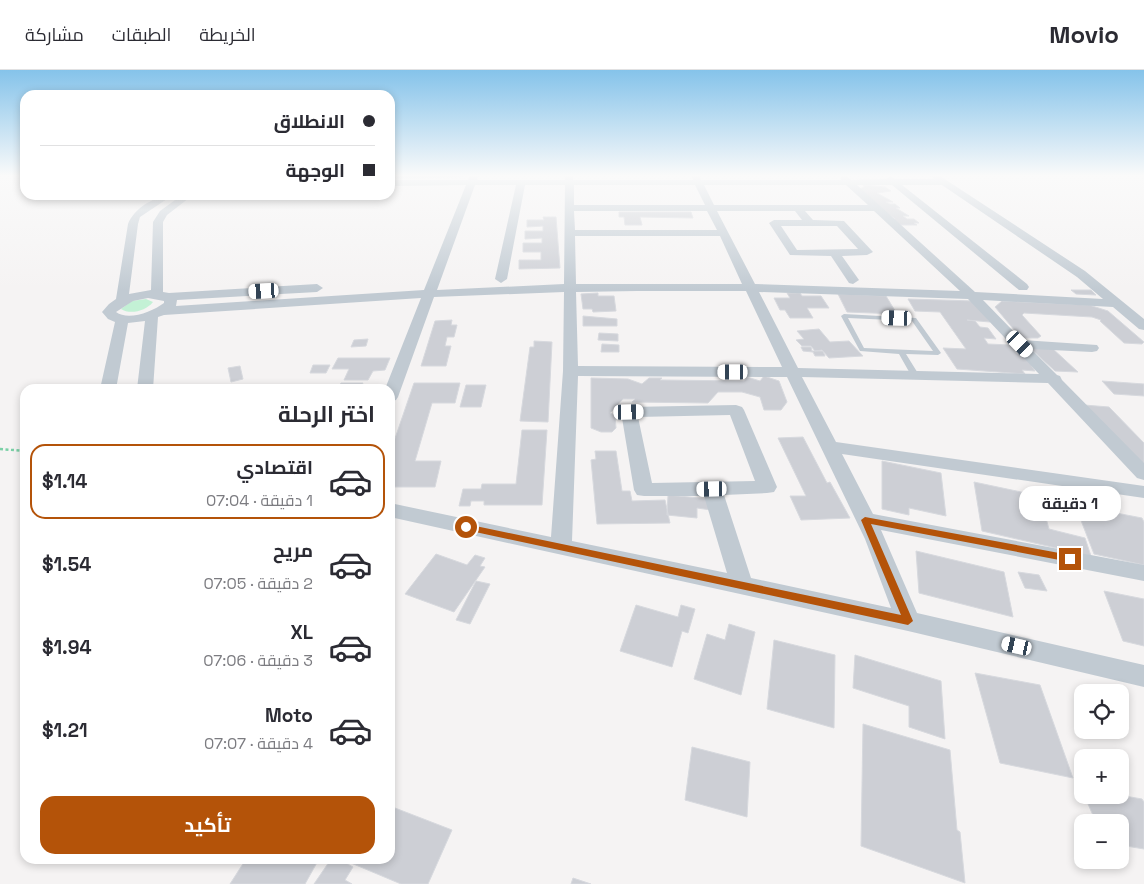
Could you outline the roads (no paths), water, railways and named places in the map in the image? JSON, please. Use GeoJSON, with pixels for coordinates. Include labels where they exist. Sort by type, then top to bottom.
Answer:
{"type":"FeatureCollection","features":[{"type":"Feature","properties":{"kind":"street"},"geometry":{"type":"LineString","coordinates":[[122,301],[133,224],[136,216],[139,214]]}},
{"type":"Feature","properties":{"kind":"street"},"geometry":{"type":"LineString","coordinates":[[162,214],[158,222],[163,295]]}},
{"type":"Feature","properties":{"kind":"street"},"geometry":{"type":"LineString","coordinates":[[395,384],[430,293],[439,281],[461,214]]}},
{"type":"Feature","properties":{"kind":"street"},"geometry":{"type":"LineString","coordinates":[[501,280],[511,214]]}},
{"type":"Feature","properties":{"kind":"street"},"geometry":{"type":"LineString","coordinates":[[561,548],[571,371],[570,214]]}},
{"type":"Feature","properties":{"kind":"street"},"geometry":{"type":"LineString","coordinates":[[714,214],[865,520],[908,621]]}},
{"type":"Feature","properties":{"kind":"street"},"geometry":{"type":"LineString","coordinates":[[803,214],[810,223]]}},
{"type":"Feature","properties":{"kind":"street"},"geometry":{"type":"LineString","coordinates":[[884,214],[972,296],[1055,379],[1144,474]]}},
{"type":"Feature","properties":{"kind":"street"},"geometry":{"type":"LineString","coordinates":[[933,214],[1023,287]]}},
{"type":"Feature","properties":{"kind":"street"},"geometry":{"type":"LineString","coordinates":[[991,214],[1081,274],[1144,326]]}},
{"type":"Feature","properties":{"kind":"street"},"geometry":{"type":"LineString","coordinates":[[774,223],[810,223],[840,223],[867,252],[794,252],[774,223]]}},
{"type":"Feature","properties":{"kind":"street"},"geometry":{"type":"LineString","coordinates":[[570,233],[723,233]]}},
{"type":"Feature","properties":{"kind":"street"},"geometry":{"type":"LineString","coordinates":[[834,252],[853,280]]}},
{"type":"Feature","properties":{"kind":"street"},"geometry":{"type":"LineString","coordinates":[[439,281],[748,283],[853,280],[958,283],[1102,292]]}},
{"type":"Feature","properties":{"kind":"street"},"geometry":{"type":"LineString","coordinates":[[326,287],[143,295],[115,304],[109,312],[115,318],[122,319],[157,313],[570,283]]}},
{"type":"Feature","properties":{"kind":"street"},"geometry":{"type":"LineString","coordinates":[[748,283],[1116,303]]}},
{"type":"Feature","properties":{"kind":"street"},"geometry":{"type":"LineString","coordinates":[[146,384],[157,313],[170,304],[171,299],[163,295]]}},
{"type":"Feature","properties":{"kind":"street"},"geometry":{"type":"LineString","coordinates":[[109,384],[122,319]]}},
{"type":"Feature","properties":{"kind":"street"},"geometry":{"type":"LineString","coordinates":[[1020,344],[1092,348]]}},
{"type":"Feature","properties":{"kind":"street"},"geometry":{"type":"LineString","coordinates":[[571,371],[792,372],[1055,379]]}},
{"type":"Feature","properties":{"kind":"street"},"geometry":{"type":"LineString","coordinates":[[736,410],[767,487],[712,489],[644,490],[629,412],[736,410]]}},
{"type":"Feature","properties":{"kind":"street"},"geometry":{"type":"LineString","coordinates":[[829,447],[1144,492]]}},
{"type":"Feature","properties":{"kind":"street"},"geometry":{"type":"LineString","coordinates":[[712,489],[742,586]]}},
{"type":"Feature","properties":{"kind":"street"},"geometry":{"type":"LineString","coordinates":[[395,511],[908,621],[1144,676]]}},
{"type":"Feature","properties":{"kind":"street"},"geometry":{"type":"LineString","coordinates":[[865,520],[1144,573]]}},
{"type":"Feature","properties":{"kind":"lane"},"geometry":{"type":"LineString","coordinates":[[844,316],[914,319],[938,353],[901,352],[862,350],[844,316]]}},
{"type":"Feature","properties":{"kind":"lane"},"geometry":{"type":"LineString","coordinates":[[901,352],[915,375]]}}]}
